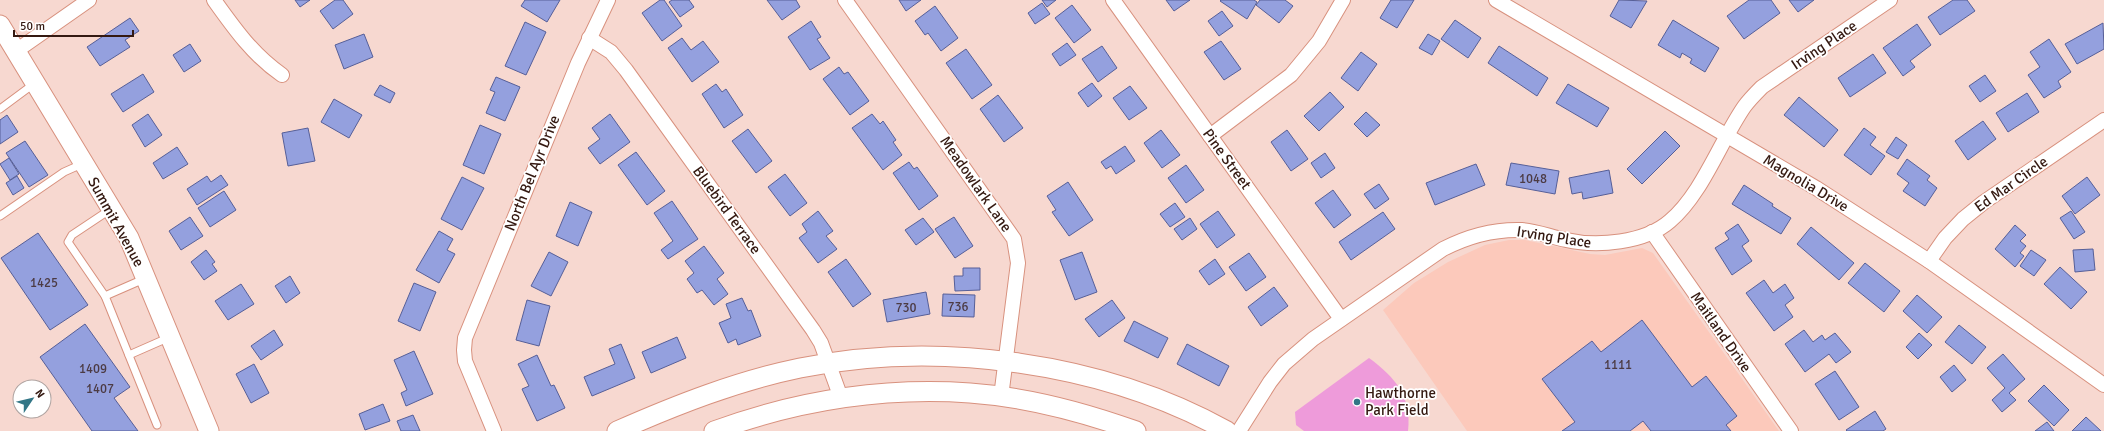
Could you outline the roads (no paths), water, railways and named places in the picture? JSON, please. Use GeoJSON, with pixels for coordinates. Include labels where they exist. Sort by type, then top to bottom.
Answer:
{"type":"FeatureCollection","features":[{"type":"Feature","properties":{"kind":"street"},"geometry":{"type":"LineString","coordinates":[[6,38],[89,0]]}},
{"type":"Feature","properties":{"kind":"street"},"geometry":{"type":"LineString","coordinates":[[214,0],[249,47],[268,65],[282,75]]}},
{"type":"Feature","properties":{"kind":"street","name":"North Bel Ayr Drive"},"geometry":{"type":"LineString","coordinates":[[494,431],[465,361],[464,350],[466,338],[480,298],[589,38],[608,0]]}},
{"type":"Feature","properties":{"kind":"street","name":"Meadowlark Lane"},"geometry":{"type":"LineString","coordinates":[[845,0],[1014,239],[1018,263],[1000,397]]}},
{"type":"Feature","properties":{"kind":"street","name":"Pine Street"},"geometry":{"type":"LineString","coordinates":[[1113,0],[1342,318]]}},
{"type":"Feature","properties":{"kind":"street"},"geometry":{"type":"LineString","coordinates":[[1210,136],[1291,75],[1319,41],[1343,0]]}},
{"type":"Feature","properties":{"kind":"street","name":"Magnolia Drive"},"geometry":{"type":"LineString","coordinates":[[1496,0],[1816,188],[1929,261],[2020,323],[2104,385]]}},
{"type":"Feature","properties":{"kind":"street","name":"Irving Place"},"geometry":{"type":"LineString","coordinates":[[1239,431],[1270,382],[1284,364],[1312,339],[1443,249],[1462,239],[1482,233],[1503,230],[1523,230],[1567,240],[1599,244],[1620,242],[1652,232],[1669,223],[1682,210],[1745,106],[1762,87],[1890,0]]}},
{"type":"Feature","properties":{"kind":"street","name":"Summit Avenue"},"geometry":{"type":"LineString","coordinates":[[6,38],[84,163],[128,238],[170,337],[206,430]]}},
{"type":"Feature","properties":{"kind":"street","name":"Bluebird Terrace"},"geometry":{"type":"LineString","coordinates":[[589,38],[611,52],[626,70],[813,330],[821,343],[841,398]]}},
{"type":"Feature","properties":{"kind":"street","name":"Ed Mar Circle"},"geometry":{"type":"LineString","coordinates":[[1929,261],[1945,238],[1963,219],[1984,202],[2104,120]]}},
{"type":"Feature","properties":{"kind":"street","name":"Maitland Drive"},"geometry":{"type":"LineString","coordinates":[[1652,232],[1791,431]]}},
{"type":"Feature","properties":{"kind":"street"},"geometry":{"type":"LineString","coordinates":[[617,431],[731,386],[829,363],[913,356],[1006,360],[1071,373],[1124,388],[1167,403],[1205,419],[1227,431]]}},
{"type":"Feature","properties":{"kind":"street"},"geometry":{"type":"LineString","coordinates":[[714,431],[777,411],[841,398],[897,393],[970,393],[1057,408],[1100,418],[1136,431]]}},
{"type":"Feature","properties":{"kind":"lane"},"geometry":{"type":"LineString","coordinates":[[0,109],[35,83]]}},
{"type":"Feature","properties":{"kind":"lane"},"geometry":{"type":"LineString","coordinates":[[0,216],[64,172],[84,163]]}},
{"type":"Feature","properties":{"kind":"lane"},"geometry":{"type":"LineString","coordinates":[[111,209],[72,234],[68,242],[105,296],[157,425]]}},
{"type":"Feature","properties":{"kind":"lane"},"geometry":{"type":"LineString","coordinates":[[105,296],[146,278]]}},
{"type":"Feature","properties":{"kind":"lane"},"geometry":{"type":"LineString","coordinates":[[129,355],[170,337]]}},
{"type":"Feature","properties":{"kind":"place","name":"Hawthorne Park Field"},"geometry":{"type":"Point","coordinates":[1357,402]}}]}
